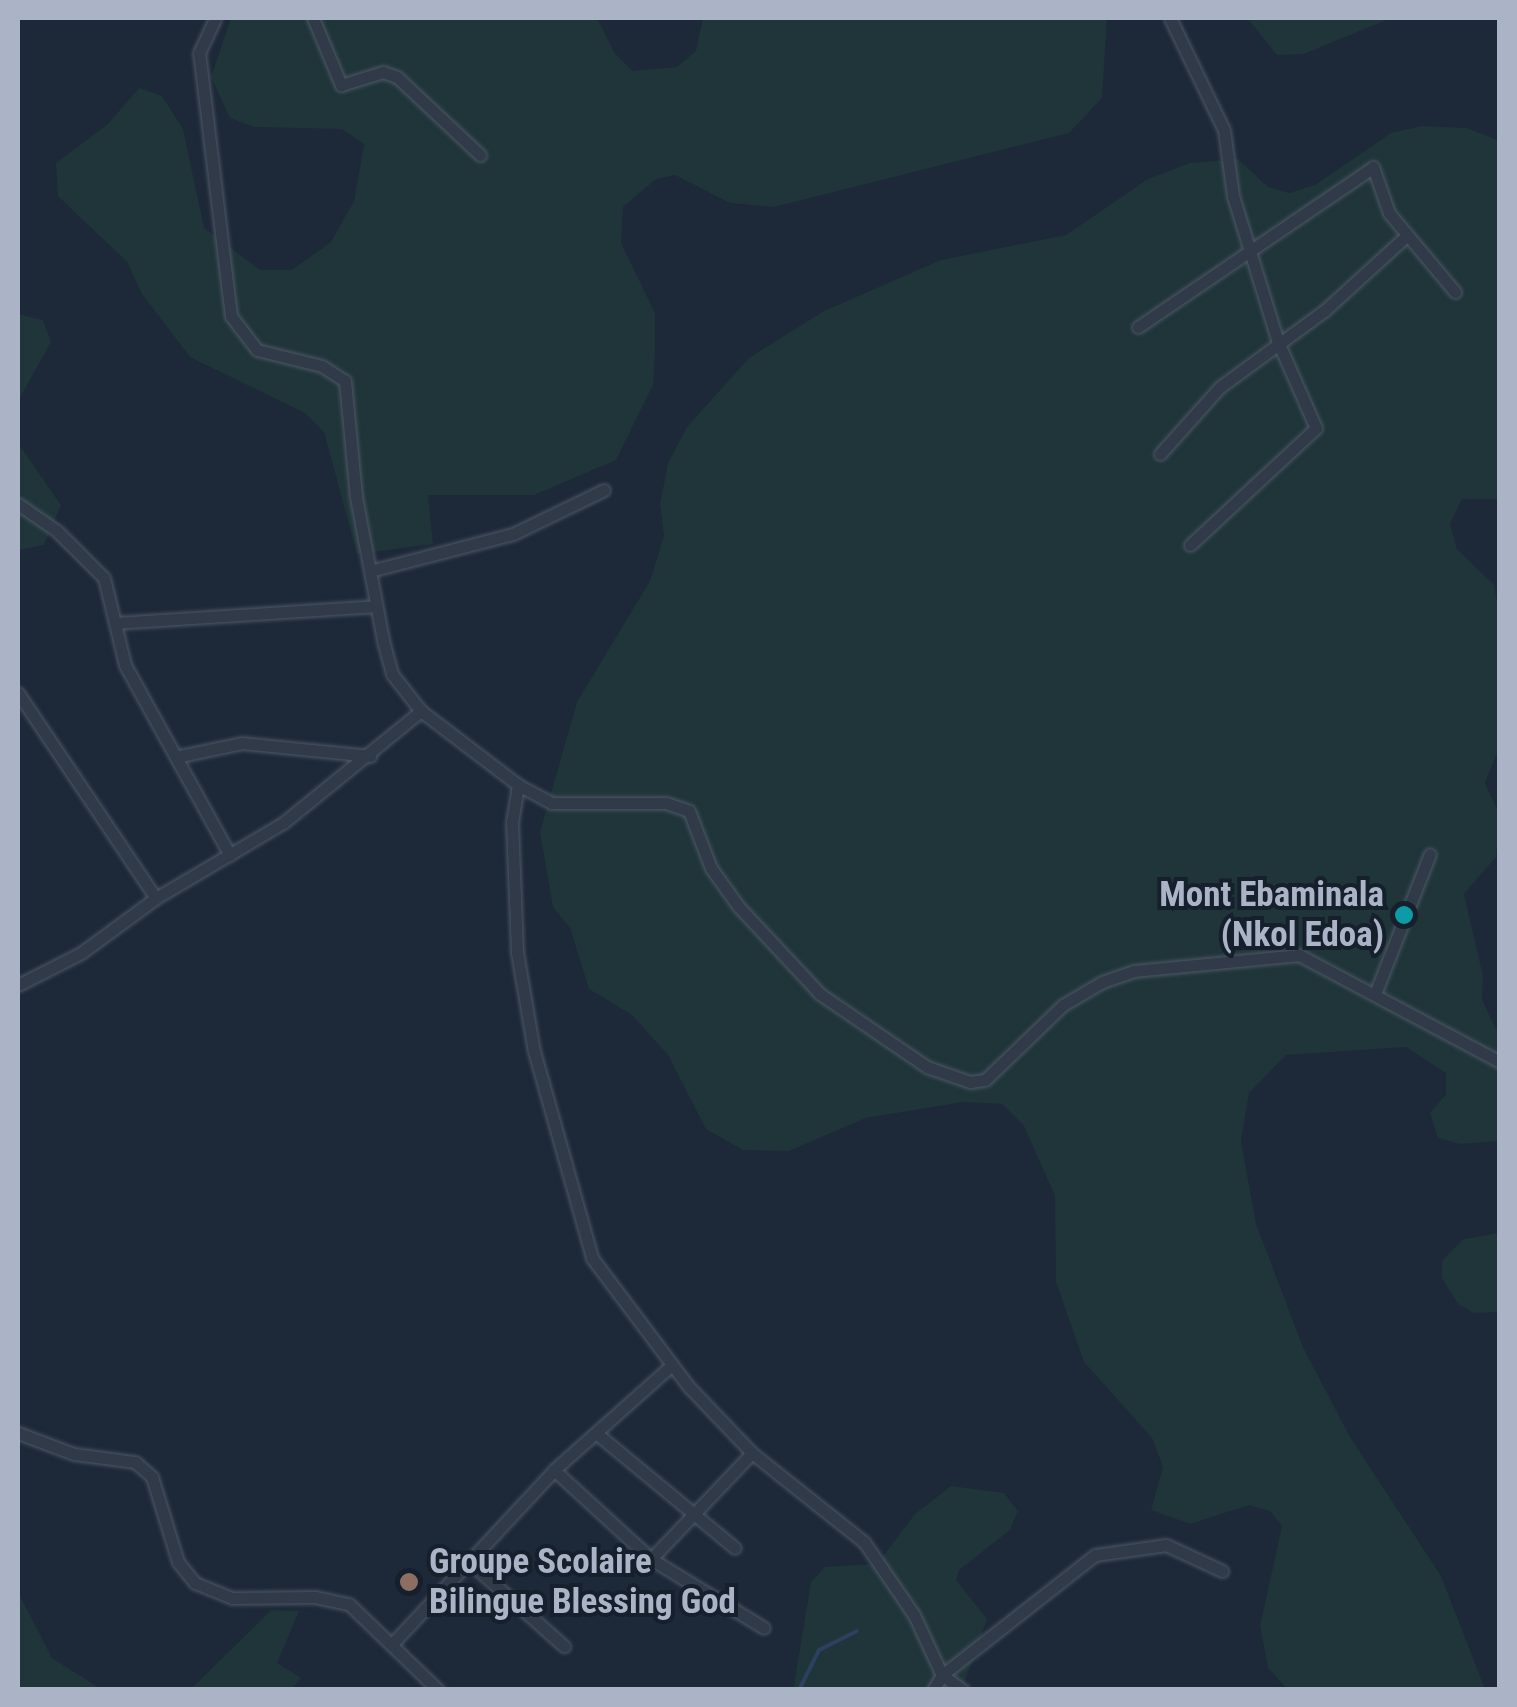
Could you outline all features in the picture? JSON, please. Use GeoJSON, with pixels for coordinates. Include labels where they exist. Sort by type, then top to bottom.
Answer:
{"type":"FeatureCollection","features":[{"type":"Feature","properties":{"kind":"street"},"geometry":{"type":"LineString","coordinates":[[214,18],[199,54],[231,316],[257,350],[322,366],[345,381],[376,606],[392,674],[421,711],[518,786],[552,802],[679,804],[690,811],[711,868],[738,906],[820,994],[927,1067],[970,1082],[986,1080],[1064,1005],[1134,971],[1299,955],[1500,1062]]}},
{"type":"Feature","properties":{"kind":"street"},"geometry":{"type":"LineString","coordinates":[[313,18],[341,85],[384,72],[397,77],[480,155]]}},
{"type":"Feature","properties":{"kind":"street"},"geometry":{"type":"LineString","coordinates":[[1170,18],[1224,130],[1250,248],[1278,342],[1316,428],[1190,545]]}},
{"type":"Feature","properties":{"kind":"street"},"geometry":{"type":"LineString","coordinates":[[1138,327],[1373,167],[1405,237],[1455,292]]}},
{"type":"Feature","properties":{"kind":"street"},"geometry":{"type":"LineString","coordinates":[[1160,454],[1220,387],[1324,311],[1405,237]]}},
{"type":"Feature","properties":{"kind":"street"},"geometry":{"type":"LineString","coordinates":[[370,571],[513,534],[604,490]]}},
{"type":"Feature","properties":{"kind":"street"},"geometry":{"type":"LineString","coordinates":[[18,504],[57,531],[104,578],[125,665],[180,756],[230,854]]}},
{"type":"Feature","properties":{"kind":"street"},"geometry":{"type":"LineString","coordinates":[[116,623],[376,606]]}},
{"type":"Feature","properties":{"kind":"street"},"geometry":{"type":"LineString","coordinates":[[18,694],[156,898]]}},
{"type":"Feature","properties":{"kind":"street"},"geometry":{"type":"LineString","coordinates":[[18,984],[81,952],[156,898],[230,854],[370,756],[421,711]]}},
{"type":"Feature","properties":{"kind":"street"},"geometry":{"type":"LineString","coordinates":[[180,756],[242,743],[370,756]]}},
{"type":"Feature","properties":{"kind":"street"},"geometry":{"type":"LineString","coordinates":[[518,786],[512,891],[534,1051],[592,1258],[672,1365],[752,1454],[870,1550],[914,1615],[942,1675],[963,1690]]}},
{"type":"Feature","properties":{"kind":"street"},"geometry":{"type":"LineString","coordinates":[[1374,994],[1430,854]]}},
{"type":"Feature","properties":{"kind":"street"},"geometry":{"type":"LineString","coordinates":[[392,1644],[554,1470],[672,1365]]}},
{"type":"Feature","properties":{"kind":"street"},"geometry":{"type":"LineString","coordinates":[[596,1432],[735,1548]]}},
{"type":"Feature","properties":{"kind":"street"},"geometry":{"type":"LineString","coordinates":[[18,1433],[146,1470],[178,1562],[195,1583],[232,1598],[315,1597],[349,1604],[438,1690]]}},
{"type":"Feature","properties":{"kind":"street"},"geometry":{"type":"LineString","coordinates":[[651,1559],[752,1454]]}},
{"type":"Feature","properties":{"kind":"street"},"geometry":{"type":"LineString","coordinates":[[554,1470],[651,1559],[764,1628]]}},
{"type":"Feature","properties":{"kind":"street"},"geometry":{"type":"LineString","coordinates":[[933,1690],[942,1675],[1095,1555],[1166,1545],[1222,1571]]}},
{"type":"Feature","properties":{"kind":"street"},"geometry":{"type":"LineString","coordinates":[[467,1560],[564,1646]]}},
{"type":"Feature","properties":{"kind":"green space"},"geometry":{"type":"Polygon","coordinates":[[[231,18],[597,18],[614,52],[632,71],[677,67],[696,51],[703,18],[1107,18],[1102,98],[1069,133],[774,207],[730,203],[675,175],[656,179],[623,207],[621,243],[655,313],[655,354],[653,385],[616,460],[534,495],[428,495],[433,544],[357,554],[324,432],[305,413],[190,357],[142,294],[127,262],[58,196],[56,163],[108,124],[139,88],[162,96],[183,129],[204,228],[260,270],[292,270],[331,242],[354,201],[364,144],[342,129],[254,127],[230,118],[211,77],[231,18]]]}},
{"type":"Feature","properties":{"kind":"green space"},"geometry":{"type":"Polygon","coordinates":[[[1247,18],[1391,18],[1304,54],[1277,55],[1247,18]]]}},
{"type":"Feature","properties":{"kind":"green space"},"geometry":{"type":"Polygon","coordinates":[[[1422,126],[1467,128],[1499,141],[1499,499],[1462,499],[1450,524],[1457,549],[1494,585],[1499,613],[1499,748],[1485,783],[1497,809],[1496,857],[1464,894],[1483,976],[1482,1000],[1499,1035],[1499,1141],[1460,1144],[1438,1138],[1430,1113],[1446,1094],[1446,1073],[1406,1047],[1286,1055],[1249,1093],[1241,1141],[1256,1224],[1303,1347],[1350,1437],[1441,1576],[1485,1689],[1287,1689],[1268,1668],[1260,1626],[1282,1526],[1270,1511],[1249,1505],[1190,1524],[1151,1510],[1163,1467],[1152,1438],[1084,1362],[1056,1282],[1055,1196],[1024,1126],[1002,1104],[963,1102],[866,1118],[789,1151],[743,1150],[706,1129],[668,1055],[632,1015],[589,989],[570,928],[553,907],[540,832],[577,702],[650,581],[664,536],[660,504],[668,463],[687,427],[749,358],[824,311],[941,260],[1066,235],[1148,179],[1190,163],[1238,159],[1268,187],[1289,193],[1315,185],[1391,133],[1422,126]]]}},
{"type":"Feature","properties":{"kind":"green space"},"geometry":{"type":"Polygon","coordinates":[[[18,314],[43,320],[51,342],[18,401],[18,314]]]}},
{"type":"Feature","properties":{"kind":"green space"},"geometry":{"type":"Polygon","coordinates":[[[18,443],[61,505],[44,545],[18,550],[18,443]]]}},
{"type":"Feature","properties":{"kind":"green space"},"geometry":{"type":"Polygon","coordinates":[[[1499,1233],[1499,1312],[1474,1313],[1458,1304],[1442,1278],[1442,1261],[1464,1239],[1499,1233]]]}},
{"type":"Feature","properties":{"kind":"green space"},"geometry":{"type":"Polygon","coordinates":[[[951,1486],[1004,1493],[1018,1511],[1010,1530],[959,1570],[956,1580],[987,1619],[962,1689],[793,1690],[811,1582],[825,1567],[877,1564],[915,1514],[951,1486]]]}},
{"type":"Feature","properties":{"kind":"green space"},"geometry":{"type":"Polygon","coordinates":[[[18,1592],[52,1658],[101,1689],[18,1689],[18,1592]]]}},
{"type":"Feature","properties":{"kind":"green space"},"geometry":{"type":"Polygon","coordinates":[[[271,1610],[299,1611],[277,1663],[301,1678],[292,1689],[191,1689],[271,1610]]]}},
{"type":"Feature","properties":{"kind":"waterway"},"geometry":{"type":"LineString","coordinates":[[799,1690],[819,1650],[857,1631]]}},
{"type":"Feature","properties":{"kind":"place","name":"Mont Ebaminala (Nkol Edoa)"},"geometry":{"type":"Point","coordinates":[1404,915]}},
{"type":"Feature","properties":{"kind":"place","name":"Groupe Scolaire Bilingue Blessing God"},"geometry":{"type":"Point","coordinates":[409,1582]}}]}
